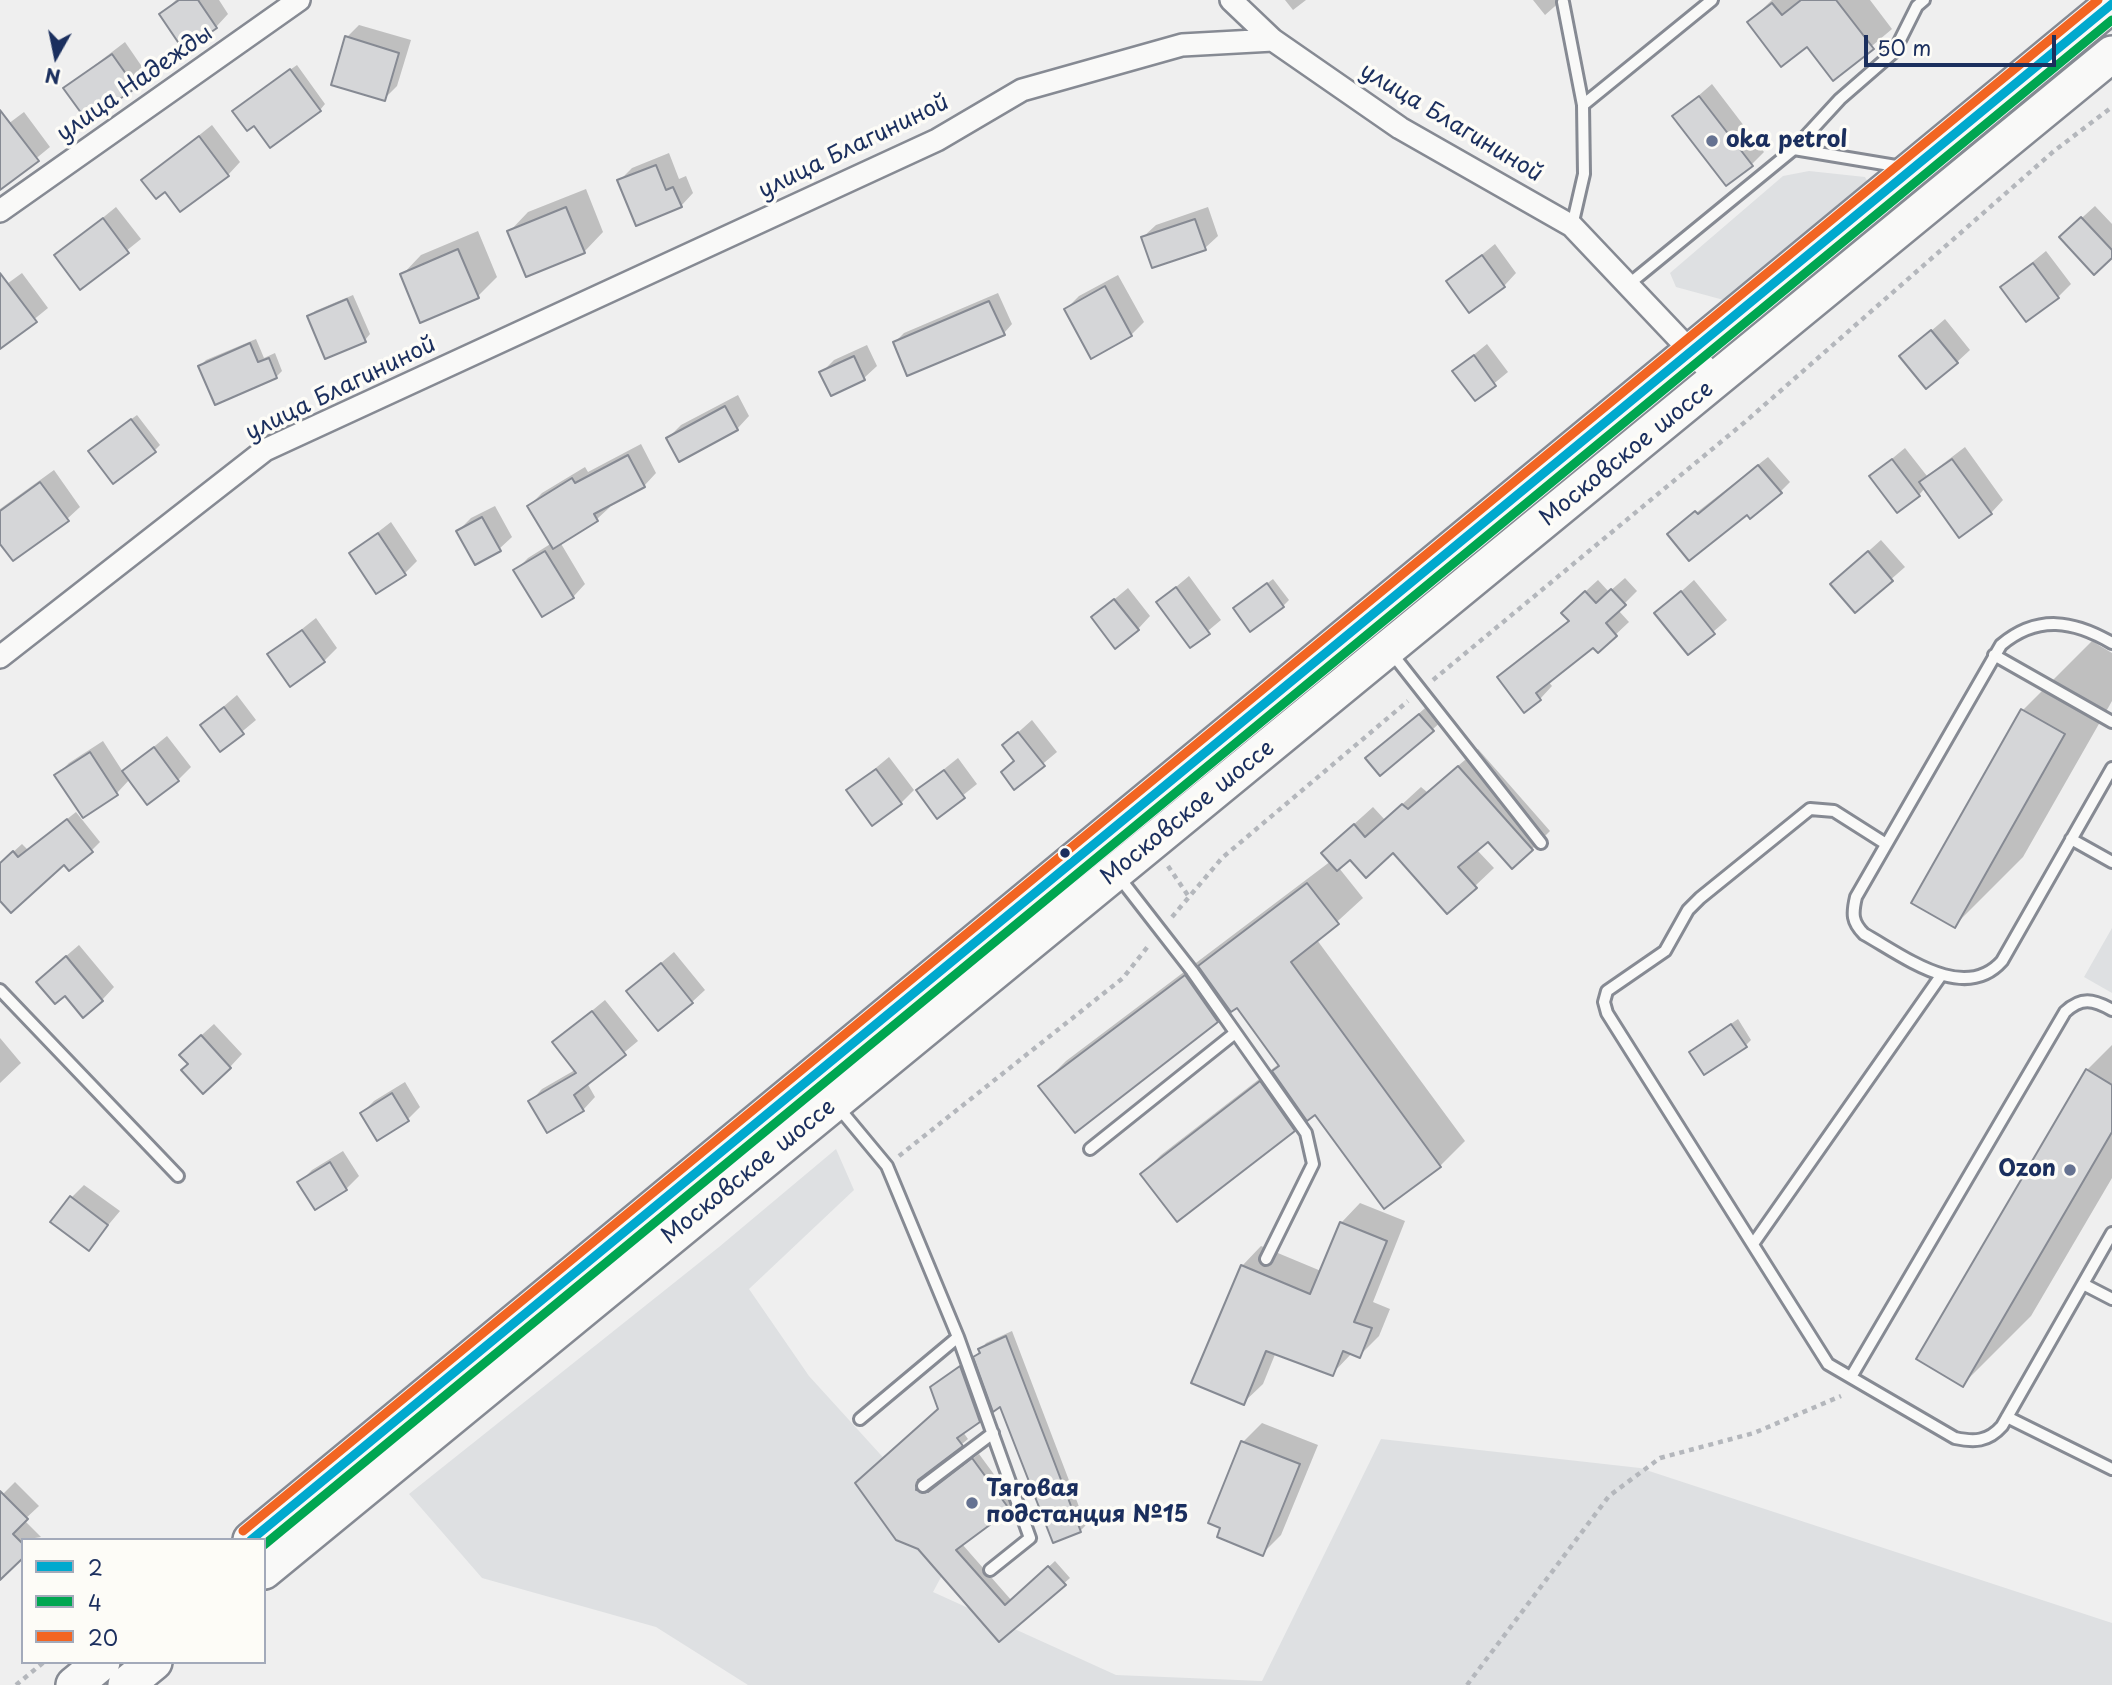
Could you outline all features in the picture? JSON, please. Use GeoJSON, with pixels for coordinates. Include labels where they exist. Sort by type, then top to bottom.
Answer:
{"type":"FeatureCollection","features":[{"type":"Feature","properties":{"kind":"main road","name":"Московское шоссе"},"geometry":{"type":"LineString","coordinates":[[253,1538],[2112,4]]}},
{"type":"Feature","properties":{"kind":"main road","name":"Московское шоссе"},"geometry":{"type":"LineString","coordinates":[[266,1569],[2112,54]]}},
{"type":"Feature","properties":{"kind":"main road"},"geometry":{"type":"LineString","coordinates":[[74,1685],[100,1664]]}},
{"type":"Feature","properties":{"kind":"main road"},"geometry":{"type":"LineString","coordinates":[[126,1685],[152,1664]]}},
{"type":"Feature","properties":{"kind":"street","name":"улица Надежды"},"geometry":{"type":"LineString","coordinates":[[0,211],[299,0]]}},
{"type":"Feature","properties":{"kind":"street"},"geometry":{"type":"LineString","coordinates":[[1231,0],[1273,40]]}},
{"type":"Feature","properties":{"kind":"street","name":"улица Благининой"},"geometry":{"type":"LineString","coordinates":[[0,657],[265,450],[937,140],[1022,90],[1182,45],[1273,40],[1400,128],[1572,226],[1718,380]]}},
{"type":"Feature","properties":{"kind":"lane"},"geometry":{"type":"LineString","coordinates":[[1583,105],[1712,0]]}},
{"type":"Feature","properties":{"kind":"lane"},"geometry":{"type":"LineString","coordinates":[[1629,284],[1794,149],[1839,99],[1894,52],[1917,6],[1924,0]]}},
{"type":"Feature","properties":{"kind":"lane"},"geometry":{"type":"LineString","coordinates":[[1563,2],[1583,105],[1584,174],[1572,226]]}},
{"type":"Feature","properties":{"kind":"lane"},"geometry":{"type":"LineString","coordinates":[[1794,149],[1913,169]]}},
{"type":"Feature","properties":{"kind":"lane"},"geometry":{"type":"LineString","coordinates":[[2112,643],[2088,629],[2063,623],[2010,637],[1994,655],[1856,897],[1852,911],[1854,924],[1864,934],[1940,977],[1971,977],[1995,969],[2112,768]]}},
{"type":"Feature","properties":{"kind":"lane"},"geometry":{"type":"LineString","coordinates":[[1388,649],[1541,843]]}},
{"type":"Feature","properties":{"kind":"lane"},"geometry":{"type":"LineString","coordinates":[[1994,655],[2112,722]]}},
{"type":"Feature","properties":{"kind":"lane"},"geometry":{"type":"LineString","coordinates":[[1886,844],[1833,811],[1810,809],[1700,898],[1688,910],[1665,951],[1607,991],[1604,1002],[1607,1013],[1828,1364],[1955,1438],[1971,1441],[1985,1439],[1994,1434],[2007,1417],[2112,1233]]}},
{"type":"Feature","properties":{"kind":"lane"},"geometry":{"type":"LineString","coordinates":[[2071,839],[2112,862]]}},
{"type":"Feature","properties":{"kind":"lane"},"geometry":{"type":"LineString","coordinates":[[1115,873],[1161,930],[1306,1133],[1313,1164],[1266,1259]]}},
{"type":"Feature","properties":{"kind":"lane"},"geometry":{"type":"LineString","coordinates":[[1752,1244],[1940,977]]}},
{"type":"Feature","properties":{"kind":"lane"},"geometry":{"type":"LineString","coordinates":[[0,990],[178,1176]]}},
{"type":"Feature","properties":{"kind":"lane"},"geometry":{"type":"LineString","coordinates":[[1851,1377],[2064,1012],[2074,1003],[2085,1000],[2112,1010]]}},
{"type":"Feature","properties":{"kind":"lane"},"geometry":{"type":"LineString","coordinates":[[1090,1149],[1235,1033]]}},
{"type":"Feature","properties":{"kind":"lane"},"geometry":{"type":"LineString","coordinates":[[834,1102],[887,1166],[958,1337],[1030,1538],[990,1570]]}},
{"type":"Feature","properties":{"kind":"lane"},"geometry":{"type":"LineString","coordinates":[[2083,1284],[2112,1299]]}},
{"type":"Feature","properties":{"kind":"lane"},"geometry":{"type":"LineString","coordinates":[[860,1419],[958,1337]]}},
{"type":"Feature","properties":{"kind":"lane"},"geometry":{"type":"LineString","coordinates":[[2007,1417],[2112,1469]]}},
{"type":"Feature","properties":{"kind":"lane"},"geometry":{"type":"LineString","coordinates":[[923,1486],[993,1433]]}},
{"type":"Feature","properties":{"kind":"path"},"geometry":{"type":"LineString","coordinates":[[887,1166],[1123,978],[1223,858],[1745,422],[2054,152],[2112,107]]}},
{"type":"Feature","properties":{"kind":"path"},"geometry":{"type":"LineString","coordinates":[[1467,1685],[1609,1496],[1660,1458],[1754,1433],[1841,1396]]}},
{"type":"Feature","properties":{"kind":"path"},"geometry":{"type":"LineString","coordinates":[[16,1685],[42,1664]]}},
{"type":"Feature","properties":{"kind":"shaded area"},"geometry":{"type":"Polygon","coordinates":[[[1809,171],[1865,177],[1871,188],[1731,302],[1676,287],[1670,273],[1783,176],[1809,171]]]}},
{"type":"Feature","properties":{"kind":"shaded area"},"geometry":{"type":"Polygon","coordinates":[[[2112,928],[2112,993],[2084,977],[2112,928]]]}},
{"type":"Feature","properties":{"kind":"shaded area"},"geometry":{"type":"Polygon","coordinates":[[[836,1149],[854,1190],[749,1289],[809,1376],[960,1542],[933,1592],[1116,1675],[1262,1681],[1381,1439],[1640,1468],[2112,1623],[2112,1685],[748,1685],[656,1627],[482,1578],[409,1494],[719,1247],[836,1149]]]}},
{"type":"Feature","properties":{"kind":"building"},"geometry":{"type":"Polygon","coordinates":[[[179,0],[198,0],[217,28],[184,51],[159,14],[179,0]]]}},
{"type":"Feature","properties":{"kind":"building"},"geometry":{"type":"Polygon","coordinates":[[[1801,0],[1836,0],[1874,49],[1833,81],[1807,47],[1781,67],[1747,22],[1772,3],[1782,15],[1801,0]]]}},
{"type":"Feature","properties":{"kind":"building"},"geometry":{"type":"Polygon","coordinates":[[[345,36],[399,53],[385,101],[331,85],[345,36]]]}},
{"type":"Feature","properties":{"kind":"building"},"geometry":{"type":"Polygon","coordinates":[[[112,54],[136,88],[87,121],[63,88],[112,54]]]}},
{"type":"Feature","properties":{"kind":"building"},"geometry":{"type":"Polygon","coordinates":[[[290,69],[321,111],[270,148],[254,126],[247,131],[232,111],[290,69]]]}},
{"type":"Feature","properties":{"kind":"building","name":"oka petrol"},"geometry":{"type":"Polygon","coordinates":[[[1699,96],[1753,166],[1726,186],[1672,116],[1699,96]]]}},
{"type":"Feature","properties":{"kind":"building"},"geometry":{"type":"Polygon","coordinates":[[[0,110],[39,161],[0,190],[0,110]]]}},
{"type":"Feature","properties":{"kind":"building"},"geometry":{"type":"Polygon","coordinates":[[[199,136],[229,176],[180,212],[165,192],[156,199],[141,180],[199,136]]]}},
{"type":"Feature","properties":{"kind":"building"},"geometry":{"type":"Polygon","coordinates":[[[656,165],[666,190],[673,187],[682,207],[636,226],[617,180],[656,165]]]}},
{"type":"Feature","properties":{"kind":"building"},"geometry":{"type":"Polygon","coordinates":[[[566,207],[585,253],[526,277],[507,231],[566,207]]]}},
{"type":"Feature","properties":{"kind":"building"},"geometry":{"type":"Polygon","coordinates":[[[2081,217],[2112,250],[2112,258],[2094,275],[2059,237],[2081,217]]]}},
{"type":"Feature","properties":{"kind":"building"},"geometry":{"type":"Polygon","coordinates":[[[103,218],[129,253],[80,290],[54,255],[103,218]]]}},
{"type":"Feature","properties":{"kind":"building"},"geometry":{"type":"Polygon","coordinates":[[[1195,219],[1206,250],[1152,268],[1141,237],[1195,219]]]}},
{"type":"Feature","properties":{"kind":"building"},"geometry":{"type":"Polygon","coordinates":[[[458,249],[479,298],[420,323],[400,274],[458,249]]]}},
{"type":"Feature","properties":{"kind":"building"},"geometry":{"type":"Polygon","coordinates":[[[1482,255],[1505,287],[1469,313],[1446,281],[1482,255]]]}},
{"type":"Feature","properties":{"kind":"building"},"geometry":{"type":"Polygon","coordinates":[[[2033,263],[2059,298],[2026,322],[2000,287],[2033,263]]]}},
{"type":"Feature","properties":{"kind":"building"},"geometry":{"type":"Polygon","coordinates":[[[0,273],[37,322],[0,349],[0,273]]]}},
{"type":"Feature","properties":{"kind":"building"},"geometry":{"type":"Polygon","coordinates":[[[1105,286],[1132,336],[1091,359],[1064,309],[1105,286]]]}},
{"type":"Feature","properties":{"kind":"building"},"geometry":{"type":"Polygon","coordinates":[[[347,299],[366,342],[325,359],[307,316],[347,299]]]}},
{"type":"Feature","properties":{"kind":"building"},"geometry":{"type":"Polygon","coordinates":[[[989,301],[1005,335],[907,376],[893,342],[989,301]]]}},
{"type":"Feature","properties":{"kind":"building"},"geometry":{"type":"Polygon","coordinates":[[[1931,330],[1958,363],[1926,389],[1899,356],[1931,330]]]}},
{"type":"Feature","properties":{"kind":"building"},"geometry":{"type":"Polygon","coordinates":[[[250,343],[258,362],[269,358],[277,378],[215,405],[198,366],[250,343]]]}},
{"type":"Feature","properties":{"kind":"building"},"geometry":{"type":"Polygon","coordinates":[[[1474,355],[1496,386],[1475,401],[1452,371],[1474,355]]]}},
{"type":"Feature","properties":{"kind":"building"},"geometry":{"type":"Polygon","coordinates":[[[854,356],[865,380],[831,396],[819,372],[854,356]]]}},
{"type":"Feature","properties":{"kind":"building"},"geometry":{"type":"Polygon","coordinates":[[[725,406],[738,430],[679,462],[666,438],[725,406]]]}},
{"type":"Feature","properties":{"kind":"building"},"geometry":{"type":"Polygon","coordinates":[[[131,419],[156,452],[113,484],[88,451],[131,419]]]}},
{"type":"Feature","properties":{"kind":"building"},"geometry":{"type":"Polygon","coordinates":[[[628,455],[645,487],[594,514],[598,521],[553,549],[527,506],[572,478],[575,483],[628,455]]]}},
{"type":"Feature","properties":{"kind":"building"},"geometry":{"type":"Polygon","coordinates":[[[1892,459],[1920,496],[1897,513],[1869,476],[1892,459]]]}},
{"type":"Feature","properties":{"kind":"building"},"geometry":{"type":"Polygon","coordinates":[[[1952,459],[1992,514],[1959,538],[1919,482],[1952,459]]]}},
{"type":"Feature","properties":{"kind":"building"},"geometry":{"type":"Polygon","coordinates":[[[1758,465],[1782,493],[1750,519],[1747,515],[1689,561],[1667,534],[1695,511],[1698,514],[1758,465]]]}},
{"type":"Feature","properties":{"kind":"building"},"geometry":{"type":"Polygon","coordinates":[[[40,482],[69,521],[13,561],[0,544],[0,511],[40,482]]]}},
{"type":"Feature","properties":{"kind":"building"},"geometry":{"type":"Polygon","coordinates":[[[482,517],[501,551],[475,565],[456,531],[482,517]]]}},
{"type":"Feature","properties":{"kind":"building"},"geometry":{"type":"Polygon","coordinates":[[[378,533],[406,575],[376,594],[349,553],[378,533]]]}},
{"type":"Feature","properties":{"kind":"building"},"geometry":{"type":"Polygon","coordinates":[[[545,551],[574,598],[542,617],[513,570],[545,551]]]}},
{"type":"Feature","properties":{"kind":"building"},"geometry":{"type":"Polygon","coordinates":[[[1868,551],[1893,581],[1855,613],[1830,584],[1868,551]]]}},
{"type":"Feature","properties":{"kind":"building"},"geometry":{"type":"Polygon","coordinates":[[[1267,583],[1284,607],[1250,632],[1233,608],[1267,583]]]}},
{"type":"Feature","properties":{"kind":"building"},"geometry":{"type":"Polygon","coordinates":[[[1176,587],[1210,634],[1190,648],[1156,602],[1176,587]]]}},
{"type":"Feature","properties":{"kind":"building"},"geometry":{"type":"Polygon","coordinates":[[[1611,589],[1626,605],[1606,623],[1617,636],[1598,653],[1593,648],[1536,693],[1541,700],[1524,713],[1497,677],[1569,621],[1561,613],[1585,591],[1596,603],[1611,589]]]}},
{"type":"Feature","properties":{"kind":"building"},"geometry":{"type":"Polygon","coordinates":[[[1681,591],[1715,634],[1688,655],[1654,613],[1681,591]]]}},
{"type":"Feature","properties":{"kind":"building"},"geometry":{"type":"Polygon","coordinates":[[[1114,599],[1139,630],[1115,649],[1091,617],[1114,599]]]}},
{"type":"Feature","properties":{"kind":"building"},"geometry":{"type":"Polygon","coordinates":[[[302,630],[325,662],[290,687],[267,654],[302,630]]]}},
{"type":"Feature","properties":{"kind":"building"},"geometry":{"type":"Polygon","coordinates":[[[224,707],[244,734],[220,752],[200,725],[224,707]]]}},
{"type":"Feature","properties":{"kind":"building"},"geometry":{"type":"Polygon","coordinates":[[[2021,709],[2065,734],[1955,928],[1911,903],[2021,709]]]}},
{"type":"Feature","properties":{"kind":"building"},"geometry":{"type":"Polygon","coordinates":[[[1419,714],[1434,731],[1380,776],[1365,758],[1419,714]]]}},
{"type":"Feature","properties":{"kind":"building"},"geometry":{"type":"Polygon","coordinates":[[[1018,732],[1045,766],[1014,790],[1001,772],[1014,761],[1002,745],[1018,732]]]}},
{"type":"Feature","properties":{"kind":"building"},"geometry":{"type":"Polygon","coordinates":[[[154,747],[179,781],[147,805],[122,771],[154,747]]]}},
{"type":"Feature","properties":{"kind":"building"},"geometry":{"type":"Polygon","coordinates":[[[90,752],[118,795],[83,818],[54,775],[90,752]]]}},
{"type":"Feature","properties":{"kind":"building"},"geometry":{"type":"Polygon","coordinates":[[[1458,766],[1533,850],[1512,869],[1488,842],[1458,867],[1477,888],[1447,914],[1393,853],[1366,878],[1350,860],[1337,871],[1321,853],[1354,824],[1365,837],[1402,804],[1408,809],[1458,766]]]}},
{"type":"Feature","properties":{"kind":"building"},"geometry":{"type":"Polygon","coordinates":[[[876,769],[902,804],[872,826],[846,790],[876,769]]]}},
{"type":"Feature","properties":{"kind":"building"},"geometry":{"type":"Polygon","coordinates":[[[944,770],[965,798],[937,819],[916,790],[944,770]]]}},
{"type":"Feature","properties":{"kind":"building"},"geometry":{"type":"Polygon","coordinates":[[[67,819],[93,852],[69,871],[64,865],[11,913],[0,901],[0,863],[13,851],[18,857],[67,819]]]}},
{"type":"Feature","properties":{"kind":"building"},"geometry":{"type":"Polygon","coordinates":[[[1307,883],[1339,924],[1291,962],[1441,1167],[1384,1209],[1315,1115],[1307,1121],[1272,1071],[1279,1066],[1237,1008],[1231,1012],[1198,966],[1307,883]]]}},
{"type":"Feature","properties":{"kind":"building"},"geometry":{"type":"Polygon","coordinates":[[[66,956],[103,1001],[83,1018],[65,996],[55,1004],[36,982],[66,956]]]}},
{"type":"Feature","properties":{"kind":"building"},"geometry":{"type":"Polygon","coordinates":[[[661,963],[693,1003],[658,1031],[626,991],[661,963]]]}},
{"type":"Feature","properties":{"kind":"building"},"geometry":{"type":"Polygon","coordinates":[[[1185,975],[1218,1022],[1075,1133],[1038,1086],[1185,975]]]}},
{"type":"Feature","properties":{"kind":"building"},"geometry":{"type":"Polygon","coordinates":[[[592,1011],[626,1055],[574,1095],[584,1111],[547,1133],[528,1101],[576,1073],[552,1042],[592,1011]]]}},
{"type":"Feature","properties":{"kind":"building"},"geometry":{"type":"Polygon","coordinates":[[[1731,1024],[1747,1047],[1704,1075],[1689,1052],[1731,1024]]]}},
{"type":"Feature","properties":{"kind":"building"},"geometry":{"type":"Polygon","coordinates":[[[201,1035],[231,1068],[203,1094],[181,1070],[188,1064],[179,1055],[201,1035]]]}},
{"type":"Feature","properties":{"kind":"building"},"geometry":{"type":"Polygon","coordinates":[[[2086,1069],[2112,1085],[2112,1132],[1963,1387],[1916,1359],[2086,1069]]]}},
{"type":"Feature","properties":{"kind":"building"},"geometry":{"type":"Polygon","coordinates":[[[1260,1081],[1295,1131],[1177,1222],[1140,1174],[1260,1081]]]}},
{"type":"Feature","properties":{"kind":"building"},"geometry":{"type":"Polygon","coordinates":[[[392,1093],[409,1121],[377,1141],[360,1113],[392,1093]]]}},
{"type":"Feature","properties":{"kind":"building"},"geometry":{"type":"Polygon","coordinates":[[[330,1162],[347,1190],[315,1210],[297,1182],[330,1162]]]}},
{"type":"Feature","properties":{"kind":"building"},"geometry":{"type":"Polygon","coordinates":[[[70,1196],[108,1225],[89,1251],[50,1222],[70,1196]]]}},
{"type":"Feature","properties":{"kind":"building"},"geometry":{"type":"Polygon","coordinates":[[[1340,1222],[1387,1241],[1354,1322],[1372,1328],[1360,1358],[1343,1351],[1333,1376],[1266,1351],[1244,1405],[1191,1383],[1241,1265],[1310,1294],[1340,1222]]]}},
{"type":"Feature","properties":{"kind":"building"},"geometry":{"type":"Polygon","coordinates":[[[1006,1336],[1081,1532],[1053,1543],[1000,1407],[993,1412],[973,1357],[980,1353],[978,1349],[1006,1336]]]}},
{"type":"Feature","properties":{"kind":"building"},"geometry":{"type":"Polygon","coordinates":[[[960,1366],[980,1422],[957,1438],[963,1446],[918,1480],[916,1490],[928,1492],[972,1458],[1010,1510],[956,1550],[1005,1605],[1048,1566],[1066,1585],[999,1642],[918,1549],[896,1540],[855,1483],[938,1409],[930,1387],[960,1366]]]}},
{"type":"Feature","properties":{"kind":"building"},"geometry":{"type":"Polygon","coordinates":[[[1241,1441],[1300,1464],[1263,1556],[1217,1537],[1220,1528],[1208,1523],[1241,1441]]]}},
{"type":"Feature","properties":{"kind":"building"},"geometry":{"type":"Polygon","coordinates":[[[0,1491],[28,1519],[13,1534],[21,1542],[21,1560],[0,1580],[0,1491]]]}},
{"type":"Feature","properties":{"kind":"transit line","name":"20"},"geometry":{"type":"LineString","coordinates":[[243,1531],[2098,0]]}},
{"type":"Feature","properties":{"kind":"transit line","name":"2"},"geometry":{"type":"LineString","coordinates":[[253,1538],[2112,4]]}},
{"type":"Feature","properties":{"kind":"transit line","name":"4"},"geometry":{"type":"LineString","coordinates":[[266,1543],[2112,20]]}},
{"type":"Feature","properties":{"kind":"place","name":"oka petrol"},"geometry":{"type":"Point","coordinates":[1712,141]}},
{"type":"Feature","properties":{"kind":"place","name":"Ozon"},"geometry":{"type":"Point","coordinates":[2070,1170]}},
{"type":"Feature","properties":{"kind":"place","name":"Тяговая подстанция №15"},"geometry":{"type":"Point","coordinates":[972,1503]}}]}
